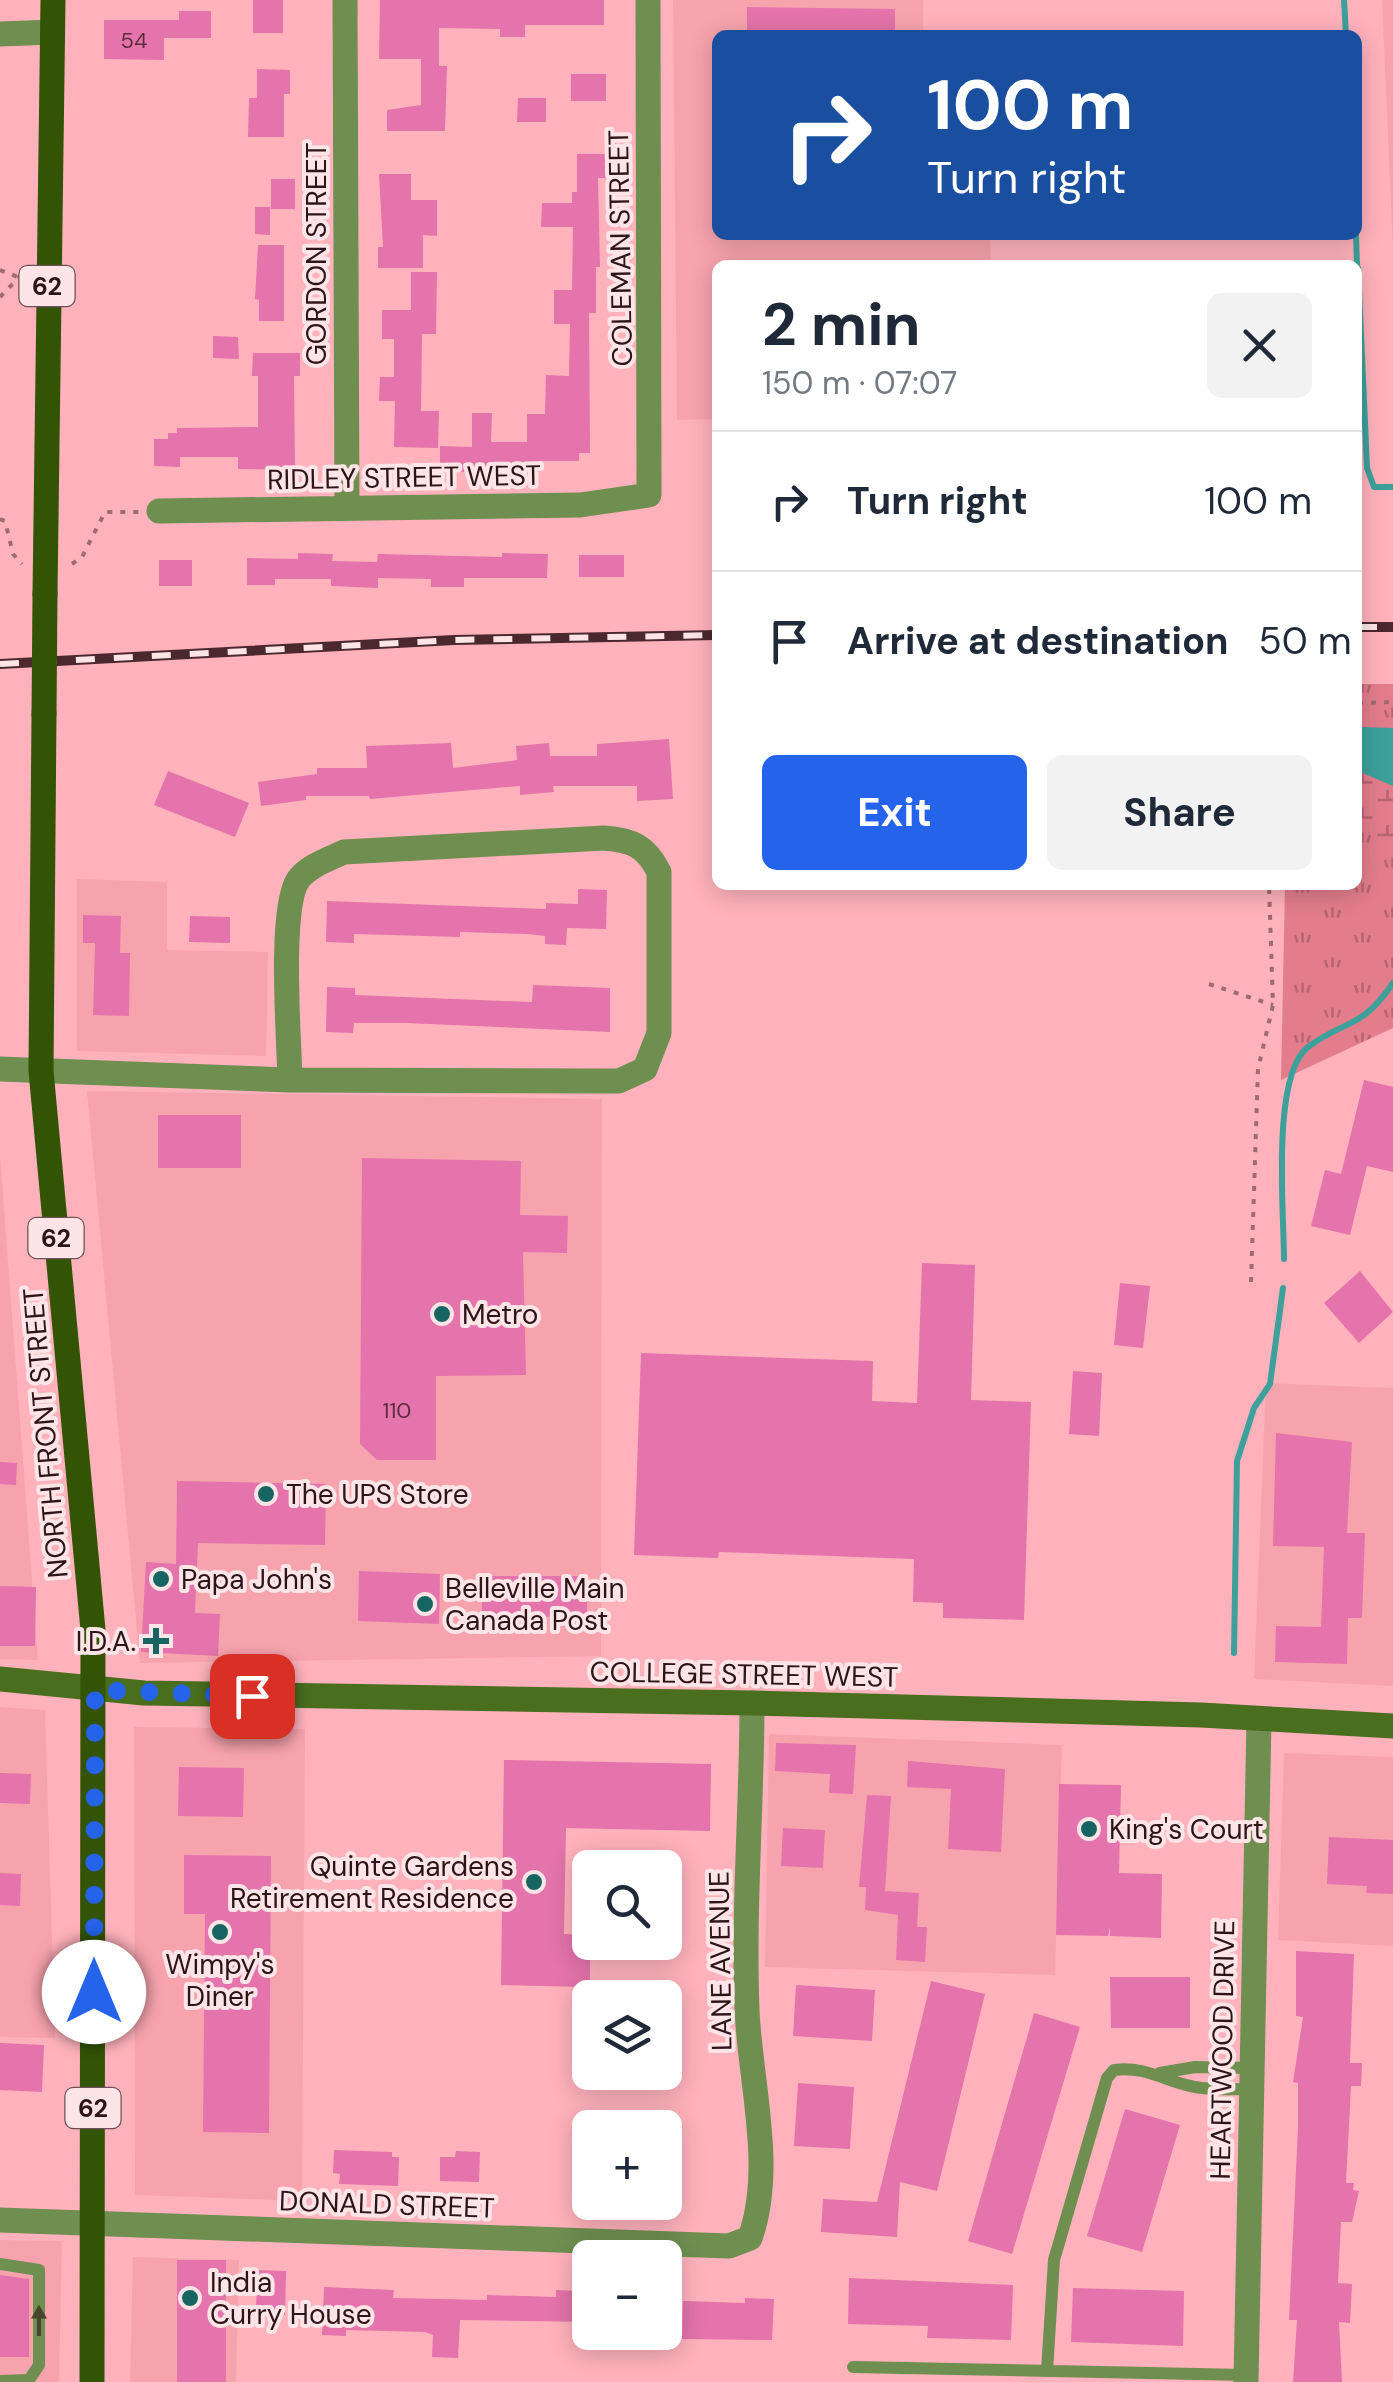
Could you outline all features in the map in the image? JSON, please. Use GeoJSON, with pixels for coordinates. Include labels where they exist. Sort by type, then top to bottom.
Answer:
{"type":"FeatureCollection","features":[{"type":"Feature","properties":{"kind":"main road","name":"NORTH FRONT STREET"},"geometry":{"type":"LineString","coordinates":[[53,0],[40,1072],[92,1615],[95,1690],[92,2382]]}},
{"type":"Feature","properties":{"kind":"main road","name":"COLLEGE STREET WEST"},"geometry":{"type":"LineString","coordinates":[[0,1680],[48,1681],[95,1690],[331,1699],[752,1703],[1393,1726]]}},
{"type":"Feature","properties":{"kind":"street","name":"GORDON STREET"},"geometry":{"type":"LineString","coordinates":[[346,0],[347,507]]}},
{"type":"Feature","properties":{"kind":"street","name":"COLEMAN STREET"},"geometry":{"type":"LineString","coordinates":[[648,0],[649,495]]}},
{"type":"Feature","properties":{"kind":"street"},"geometry":{"type":"LineString","coordinates":[[0,34],[52,32]]}},
{"type":"Feature","properties":{"kind":"street","name":"RIDLEY STREET WEST"},"geometry":{"type":"LineString","coordinates":[[159,511],[580,506],[649,495]]}},
{"type":"Feature","properties":{"kind":"street"},"geometry":{"type":"LineString","coordinates":[[0,1069],[290,1080],[619,1081],[645,1069],[659,1033],[658,872],[650,854],[630,840],[604,838],[344,852],[317,864],[298,880],[288,910],[290,1080]]}},
{"type":"Feature","properties":{"kind":"street","name":"LANE AVENUE"},"geometry":{"type":"LineString","coordinates":[[752,1703],[747,2010],[758,2132],[757,2218]]}},
{"type":"Feature","properties":{"kind":"street","name":"HEARTWOOD DRIVE"},"geometry":{"type":"LineString","coordinates":[[1246,2378],[1258,1720]]}},
{"type":"Feature","properties":{"kind":"street","name":"DONALD STREET"},"geometry":{"type":"LineString","coordinates":[[0,2220],[730,2246],[750,2238],[757,2218]]}},
{"type":"Feature","properties":{"kind":"lane"},"geometry":{"type":"LineString","coordinates":[[1047,2371],[1054,2260],[1101,2090],[1114,2070],[1160,2073],[1195,2067],[1252,2078]]}},
{"type":"Feature","properties":{"kind":"lane"},"geometry":{"type":"LineString","coordinates":[[1160,2073],[1202,2088],[1252,2078]]}},
{"type":"Feature","properties":{"kind":"lane"},"geometry":{"type":"LineString","coordinates":[[0,2264],[39,2270],[39,2364],[29,2380],[0,2381]]}},
{"type":"Feature","properties":{"kind":"lane"},"geometry":{"type":"LineString","coordinates":[[853,2367],[1246,2378]]}},
{"type":"Feature","properties":{"kind":"path"},"geometry":{"type":"LineString","coordinates":[[0,298],[27,268]]}},
{"type":"Feature","properties":{"kind":"path"},"geometry":{"type":"LineString","coordinates":[[0,270],[18,278]]}},
{"type":"Feature","properties":{"kind":"path"},"geometry":{"type":"LineString","coordinates":[[72,564],[82,557],[105,512],[159,511]]}},
{"type":"Feature","properties":{"kind":"path"},"geometry":{"type":"LineString","coordinates":[[0,519],[5,522],[13,554],[22,564]]}},
{"type":"Feature","properties":{"kind":"path"},"geometry":{"type":"LineString","coordinates":[[1362,702],[1393,702]]}},
{"type":"Feature","properties":{"kind":"path"},"geometry":{"type":"LineString","coordinates":[[1250,1282],[1258,1069],[1273,1005],[1269,890]]}},
{"type":"Feature","properties":{"kind":"path"},"geometry":{"type":"LineString","coordinates":[[1210,984],[1273,1005]]}},
{"type":"Feature","properties":{"kind":"shaded area"},"geometry":{"type":"Polygon","coordinates":[[[673,0],[923,0],[923,30],[712,30],[712,240],[990,240],[991,260],[712,260],[712,419],[677,420],[673,0]]]}},
{"type":"Feature","properties":{"kind":"shaded area"},"geometry":{"type":"Polygon","coordinates":[[[1382,0],[1393,0],[1393,250],[1382,0]]]}},
{"type":"Feature","properties":{"kind":"shaded area"},"geometry":{"type":"Polygon","coordinates":[[[77,879],[167,882],[167,950],[268,952],[266,1056],[77,1051],[77,879]]]}},
{"type":"Feature","properties":{"kind":"shaded area"},"geometry":{"type":"Polygon","coordinates":[[[87,1091],[602,1099],[601,1656],[140,1663],[87,1091]]]}},
{"type":"Feature","properties":{"kind":"shaded area"},"geometry":{"type":"Polygon","coordinates":[[[0,1155],[38,1660],[0,1659],[0,1155]]]}},
{"type":"Feature","properties":{"kind":"shaded area"},"geometry":{"type":"Polygon","coordinates":[[[1266,1383],[1393,1388],[1393,1686],[1254,1679],[1266,1383]]]}},
{"type":"Feature","properties":{"kind":"shaded area"},"geometry":{"type":"Polygon","coordinates":[[[0,1707],[45,1710],[55,2038],[0,2037],[0,1707]]]}},
{"type":"Feature","properties":{"kind":"shaded area"},"geometry":{"type":"Polygon","coordinates":[[[134,1727],[305,1729],[302,2201],[135,2195],[134,1727]]]}},
{"type":"Feature","properties":{"kind":"shaded area"},"geometry":{"type":"Polygon","coordinates":[[[769,1734],[1062,1745],[1055,1975],[765,1967],[769,1734]]]}},
{"type":"Feature","properties":{"kind":"shaded area"},"geometry":{"type":"Polygon","coordinates":[[[1284,1753],[1393,1757],[1393,1946],[1278,1940],[1284,1753]]]}},
{"type":"Feature","properties":{"kind":"shaded area"},"geometry":{"type":"Polygon","coordinates":[[[0,2240],[62,2241],[59,2382],[0,2382],[0,2240]]]}},
{"type":"Feature","properties":{"kind":"shaded area"},"geometry":{"type":"Polygon","coordinates":[[[133,2257],[239,2260],[236,2382],[130,2382],[133,2257]]]}},
{"type":"Feature","properties":{"kind":"green space"},"geometry":{"type":"Polygon","coordinates":[[[1362,684],[1393,684],[1393,1028],[1281,1080],[1285,890],[1362,890],[1362,684]]]}},
{"type":"Feature","properties":{"kind":"green space"},"geometry":{"type":"Polygon","coordinates":[[[1362,773],[1393,786],[1393,845],[1362,832],[1362,773]]]}},
{"type":"Feature","properties":{"kind":"water"},"geometry":{"type":"Polygon","coordinates":[[[1362,727],[1393,728],[1393,786],[1362,773],[1362,727]]]}},
{"type":"Feature","properties":{"kind":"building"},"geometry":{"type":"Polygon","coordinates":[[[253,0],[283,0],[283,33],[253,33],[253,0]]]}},
{"type":"Feature","properties":{"kind":"building"},"geometry":{"type":"Polygon","coordinates":[[[380,0],[604,0],[604,25],[525,25],[525,37],[500,37],[500,29],[439,28],[439,66],[447,66],[445,131],[387,131],[387,110],[421,105],[421,59],[379,59],[380,0]]]}},
{"type":"Feature","properties":{"kind":"building"},"geometry":{"type":"Polygon","coordinates":[[[747,7],[895,9],[895,30],[747,30],[747,7]]]}},
{"type":"Feature","properties":{"kind":"building"},"geometry":{"type":"Polygon","coordinates":[[[179,11],[211,11],[211,38],[164,38],[164,60],[104,59],[104,20],[179,20],[179,11]]]}},
{"type":"Feature","properties":{"kind":"building"},"geometry":{"type":"Polygon","coordinates":[[[257,69],[290,70],[290,94],[284,94],[284,137],[248,137],[249,98],[257,98],[257,69]]]}},
{"type":"Feature","properties":{"kind":"building"},"geometry":{"type":"Polygon","coordinates":[[[571,74],[606,74],[606,101],[571,101],[571,74]]]}},
{"type":"Feature","properties":{"kind":"building"},"geometry":{"type":"Polygon","coordinates":[[[518,98],[546,98],[546,122],[517,122],[518,98]]]}},
{"type":"Feature","properties":{"kind":"building"},"geometry":{"type":"Polygon","coordinates":[[[577,154],[606,154],[606,178],[598,178],[600,267],[596,267],[596,313],[589,313],[590,453],[579,453],[579,461],[540,461],[539,472],[440,472],[440,446],[472,447],[472,413],[492,413],[491,442],[527,442],[527,414],[545,414],[546,375],[569,376],[570,324],[554,324],[554,290],[572,290],[573,227],[541,227],[542,203],[572,203],[572,192],[577,192],[577,154]]]}},
{"type":"Feature","properties":{"kind":"building"},"geometry":{"type":"Polygon","coordinates":[[[379,174],[411,174],[411,200],[437,200],[437,236],[423,235],[423,268],[378,268],[378,247],[383,247],[379,174]]]}},
{"type":"Feature","properties":{"kind":"building"},"geometry":{"type":"Polygon","coordinates":[[[271,179],[295,179],[295,209],[271,209],[271,179]]]}},
{"type":"Feature","properties":{"kind":"building"},"geometry":{"type":"Polygon","coordinates":[[[255,207],[270,207],[270,235],[255,234],[255,207]]]}},
{"type":"Feature","properties":{"kind":"building"},"geometry":{"type":"Polygon","coordinates":[[[258,245],[284,245],[284,321],[259,321],[259,300],[255,299],[258,245]]]}},
{"type":"Feature","properties":{"kind":"building"},"geometry":{"type":"Polygon","coordinates":[[[411,272],[437,272],[436,334],[422,334],[421,411],[439,411],[438,448],[394,447],[395,401],[379,401],[380,377],[394,377],[394,339],[382,339],[382,310],[411,310],[411,272]]]}},
{"type":"Feature","properties":{"kind":"building"},"geometry":{"type":"Polygon","coordinates":[[[213,336],[238,337],[239,359],[213,358],[213,336]]]}},
{"type":"Feature","properties":{"kind":"building"},"geometry":{"type":"Polygon","coordinates":[[[253,353],[300,353],[300,376],[294,376],[295,470],[238,469],[238,457],[180,457],[180,467],[154,466],[154,439],[168,439],[168,433],[177,433],[177,428],[258,427],[258,376],[252,376],[253,353]]]}},
{"type":"Feature","properties":{"kind":"building"},"geometry":{"type":"Polygon","coordinates":[[[298,553],[333,554],[332,561],[377,562],[378,554],[548,554],[547,578],[464,578],[464,587],[431,587],[431,579],[378,578],[378,588],[331,586],[331,579],[275,579],[275,585],[247,585],[247,558],[298,559],[298,553]]]}},
{"type":"Feature","properties":{"kind":"building"},"geometry":{"type":"Polygon","coordinates":[[[579,555],[624,555],[624,577],[579,577],[579,555]]]}},
{"type":"Feature","properties":{"kind":"building"},"geometry":{"type":"Polygon","coordinates":[[[159,560],[192,560],[192,586],[159,586],[159,560]]]}},
{"type":"Feature","properties":{"kind":"building"},"geometry":{"type":"Polygon","coordinates":[[[669,739],[673,799],[637,801],[637,786],[553,786],[554,792],[520,795],[520,786],[370,799],[306,796],[306,800],[261,806],[258,782],[317,774],[317,768],[367,768],[366,746],[451,743],[453,768],[517,760],[516,746],[549,743],[550,756],[597,756],[597,744],[669,739]]]}},
{"type":"Feature","properties":{"kind":"building"},"geometry":{"type":"Polygon","coordinates":[[[168,771],[249,803],[235,837],[154,805],[168,771]]]}},
{"type":"Feature","properties":{"kind":"building"},"geometry":{"type":"Polygon","coordinates":[[[578,889],[607,890],[606,929],[567,928],[566,945],[545,944],[545,936],[460,932],[460,937],[354,934],[354,943],[326,942],[327,901],[546,909],[546,903],[578,904],[578,889]]]}},
{"type":"Feature","properties":{"kind":"building"},"geometry":{"type":"Polygon","coordinates":[[[83,915],[121,916],[120,953],[130,953],[129,1016],[93,1015],[95,943],[83,943],[83,915]]]}},
{"type":"Feature","properties":{"kind":"building"},"geometry":{"type":"Polygon","coordinates":[[[190,916],[230,917],[230,943],[189,942],[190,916]]]}},
{"type":"Feature","properties":{"kind":"building"},"geometry":{"type":"Polygon","coordinates":[[[533,985],[610,988],[610,1032],[354,1023],[353,1033],[326,1032],[327,987],[355,988],[355,995],[532,1002],[533,985]]]}},
{"type":"Feature","properties":{"kind":"building"},"geometry":{"type":"Polygon","coordinates":[[[1364,1080],[1393,1087],[1393,1172],[1367,1166],[1350,1235],[1311,1226],[1325,1170],[1341,1174],[1364,1080]]]}},
{"type":"Feature","properties":{"kind":"building"},"geometry":{"type":"Polygon","coordinates":[[[158,1115],[241,1115],[241,1168],[158,1168],[158,1115]]]}},
{"type":"Feature","properties":{"kind":"building","name":"Metro"},"geometry":{"type":"Polygon","coordinates":[[[362,1158],[521,1161],[520,1215],[568,1216],[567,1253],[523,1252],[526,1375],[436,1376],[436,1460],[377,1460],[360,1444],[362,1158]]]}},
{"type":"Feature","properties":{"kind":"building"},"geometry":{"type":"Polygon","coordinates":[[[922,1263],[975,1265],[971,1400],[1031,1402],[1024,1620],[943,1618],[943,1603],[913,1602],[914,1559],[719,1552],[718,1558],[634,1555],[641,1353],[873,1361],[872,1401],[917,1403],[922,1263]]]}},
{"type":"Feature","properties":{"kind":"building"},"geometry":{"type":"Polygon","coordinates":[[[1360,1271],[1393,1312],[1359,1343],[1324,1303],[1360,1271]]]}},
{"type":"Feature","properties":{"kind":"building"},"geometry":{"type":"Polygon","coordinates":[[[1120,1283],[1150,1286],[1143,1348],[1114,1345],[1120,1283]]]}},
{"type":"Feature","properties":{"kind":"building"},"geometry":{"type":"Polygon","coordinates":[[[1073,1371],[1102,1373],[1099,1436],[1069,1434],[1073,1371]]]}},
{"type":"Feature","properties":{"kind":"building"},"geometry":{"type":"Polygon","coordinates":[[[1276,1433],[1352,1442],[1347,1533],[1365,1533],[1362,1618],[1348,1618],[1347,1664],[1275,1662],[1276,1626],[1321,1627],[1324,1547],[1273,1546],[1276,1433]]]}},
{"type":"Feature","properties":{"kind":"building"},"geometry":{"type":"Polygon","coordinates":[[[0,1462],[17,1463],[16,1485],[0,1484],[0,1462]]]}},
{"type":"Feature","properties":{"kind":"building"},"geometry":{"type":"Polygon","coordinates":[[[177,1481],[326,1484],[325,1545],[198,1543],[195,1613],[220,1614],[218,1656],[141,1652],[146,1562],[176,1564],[177,1481]]]}},
{"type":"Feature","properties":{"kind":"building"},"geometry":{"type":"Polygon","coordinates":[[[359,1571],[440,1574],[439,1624],[358,1621],[359,1571]]]}},
{"type":"Feature","properties":{"kind":"building"},"geometry":{"type":"Polygon","coordinates":[[[482,1576],[587,1576],[587,1617],[482,1616],[482,1576]]]}},
{"type":"Feature","properties":{"kind":"building"},"geometry":{"type":"Polygon","coordinates":[[[0,1586],[36,1587],[35,1646],[0,1646],[0,1586]]]}},
{"type":"Feature","properties":{"kind":"building"},"geometry":{"type":"Polygon","coordinates":[[[776,1743],[856,1745],[853,1794],[829,1793],[830,1774],[775,1771],[776,1743]]]}},
{"type":"Feature","properties":{"kind":"building","name":"Quinte Gardens Retirement Residence"},"geometry":{"type":"Polygon","coordinates":[[[504,1760],[711,1764],[710,1831],[566,1828],[564,1934],[572,1934],[572,1960],[590,1960],[590,1980],[572,1980],[572,1987],[501,1985],[504,1760]]]}},
{"type":"Feature","properties":{"kind":"building"},"geometry":{"type":"Polygon","coordinates":[[[908,1761],[1005,1769],[1001,1852],[948,1849],[951,1789],[907,1787],[908,1761]]]}},
{"type":"Feature","properties":{"kind":"building"},"geometry":{"type":"Polygon","coordinates":[[[179,1767],[244,1768],[243,1817],[178,1816],[179,1767]]]}},
{"type":"Feature","properties":{"kind":"building"},"geometry":{"type":"Polygon","coordinates":[[[0,1773],[31,1774],[30,1804],[0,1803],[0,1773]]]}},
{"type":"Feature","properties":{"kind":"building","name":"King's Court"},"geometry":{"type":"Polygon","coordinates":[[[1059,1784],[1121,1785],[1119,1873],[1162,1874],[1161,1938],[1110,1936],[1110,1927],[1108,1936],[1056,1935],[1059,1784]]]}},
{"type":"Feature","properties":{"kind":"building"},"geometry":{"type":"Polygon","coordinates":[[[867,1795],[891,1796],[885,1891],[919,1893],[917,1927],[927,1927],[925,1962],[896,1960],[898,1915],[865,1910],[866,1887],[859,1887],[867,1795]]]}},
{"type":"Feature","properties":{"kind":"building"},"geometry":{"type":"Polygon","coordinates":[[[783,1828],[825,1830],[823,1868],[781,1866],[783,1828]]]}},
{"type":"Feature","properties":{"kind":"building"},"geometry":{"type":"Polygon","coordinates":[[[1329,1837],[1393,1840],[1393,1894],[1366,1893],[1367,1886],[1327,1884],[1329,1837]]]}},
{"type":"Feature","properties":{"kind":"building"},"geometry":{"type":"Polygon","coordinates":[[[184,1855],[271,1856],[269,2133],[203,2132],[205,1914],[184,1914],[184,1855]]]}},
{"type":"Feature","properties":{"kind":"building"},"geometry":{"type":"Polygon","coordinates":[[[0,1873],[21,1874],[20,1906],[0,1905],[0,1873]]]}},
{"type":"Feature","properties":{"kind":"building"},"geometry":{"type":"Polygon","coordinates":[[[1296,1951],[1354,1954],[1350,2063],[1362,2063],[1361,2086],[1351,2086],[1346,2183],[1354,2183],[1353,2190],[1359,2191],[1352,2222],[1341,2222],[1338,2283],[1352,2284],[1350,2323],[1339,2322],[1342,2382],[1293,2382],[1297,2320],[1289,2320],[1298,2083],[1293,2082],[1303,2017],[1296,2016],[1296,1951]]]}},
{"type":"Feature","properties":{"kind":"building"},"geometry":{"type":"Polygon","coordinates":[[[1110,1977],[1190,1977],[1190,2028],[1111,2028],[1110,1977]]]}},
{"type":"Feature","properties":{"kind":"building"},"geometry":{"type":"Polygon","coordinates":[[[931,1981],[985,1994],[937,2191],[900,2182],[897,2237],[821,2232],[823,2199],[877,2202],[931,1981]]]}},
{"type":"Feature","properties":{"kind":"building"},"geometry":{"type":"Polygon","coordinates":[[[796,1985],[875,1990],[872,2041],[793,2036],[796,1985]]]}},
{"type":"Feature","properties":{"kind":"building"},"geometry":{"type":"Polygon","coordinates":[[[1034,2013],[1080,2027],[1012,2254],[968,2241],[1034,2013]]]}},
{"type":"Feature","properties":{"kind":"building"},"geometry":{"type":"Polygon","coordinates":[[[0,2043],[44,2045],[42,2092],[0,2090],[0,2043]]]}},
{"type":"Feature","properties":{"kind":"building"},"geometry":{"type":"Polygon","coordinates":[[[798,2083],[854,2087],[850,2149],[794,2146],[798,2083]]]}},
{"type":"Feature","properties":{"kind":"building"},"geometry":{"type":"Polygon","coordinates":[[[1125,2109],[1180,2125],[1142,2252],[1087,2236],[1125,2109]]]}},
{"type":"Feature","properties":{"kind":"building"},"geometry":{"type":"Polygon","coordinates":[[[334,2150],[392,2152],[392,2157],[399,2157],[398,2186],[339,2184],[340,2174],[333,2173],[334,2150]]]}},
{"type":"Feature","properties":{"kind":"building"},"geometry":{"type":"Polygon","coordinates":[[[456,2151],[480,2152],[479,2182],[440,2181],[440,2157],[455,2157],[456,2151]]]}},
{"type":"Feature","properties":{"kind":"building"},"geometry":{"type":"Polygon","coordinates":[[[177,2260],[226,2260],[226,2382],[177,2382],[177,2260]]]}},
{"type":"Feature","properties":{"kind":"building"},"geometry":{"type":"Polygon","coordinates":[[[257,2270],[286,2271],[285,2315],[256,2314],[257,2270]]]}},
{"type":"Feature","properties":{"kind":"building"},"geometry":{"type":"Polygon","coordinates":[[[0,2275],[29,2279],[29,2357],[0,2357],[0,2275]]]}},
{"type":"Feature","properties":{"kind":"building"},"geometry":{"type":"Polygon","coordinates":[[[849,2278],[1013,2285],[1011,2340],[927,2338],[928,2326],[848,2324],[849,2278]]]}},
{"type":"Feature","properties":{"kind":"building"},"geometry":{"type":"Polygon","coordinates":[[[324,2287],[394,2290],[393,2298],[487,2300],[487,2295],[556,2297],[556,2290],[572,2291],[572,2322],[460,2320],[458,2358],[432,2357],[433,2335],[425,2332],[346,2330],[346,2336],[322,2335],[324,2287]]]}},
{"type":"Feature","properties":{"kind":"building"},"geometry":{"type":"Polygon","coordinates":[[[1073,2288],[1184,2291],[1183,2346],[1071,2342],[1073,2288]]]}},
{"type":"Feature","properties":{"kind":"building"},"geometry":{"type":"Polygon","coordinates":[[[745,2298],[774,2299],[772,2340],[682,2339],[683,2301],[745,2303],[745,2298]]]}},
{"type":"Feature","properties":{"kind":"waterway"},"geometry":{"type":"LineString","coordinates":[[1344,0],[1346,30]]}},
{"type":"Feature","properties":{"kind":"waterway"},"geometry":{"type":"LineString","coordinates":[[1356,240],[1357,260]]}},
{"type":"Feature","properties":{"kind":"waterway"},"geometry":{"type":"LineString","coordinates":[[1362,357],[1367,468],[1374,487],[1393,487]]}},
{"type":"Feature","properties":{"kind":"waterway"},"geometry":{"type":"LineString","coordinates":[[1284,1259],[1282,1147],[1284,1115],[1296,1062],[1308,1047],[1372,1009],[1393,983]]}},
{"type":"Feature","properties":{"kind":"waterway"},"geometry":{"type":"LineString","coordinates":[[1234,1653],[1237,1461],[1254,1408],[1270,1384],[1283,1288]]}},
{"type":"Feature","properties":{"kind":"railway"},"geometry":{"type":"LineString","coordinates":[[1362,627],[1393,627]]}},
{"type":"Feature","properties":{"kind":"railway"},"geometry":{"type":"LineString","coordinates":[[0,664],[454,640],[712,635]]}},
{"type":"Feature","properties":{"kind":"place","name":"Metro"},"geometry":{"type":"Point","coordinates":[442,1314]}},
{"type":"Feature","properties":{"kind":"place","name":"The UPS Store"},"geometry":{"type":"Point","coordinates":[266,1494]}},
{"type":"Feature","properties":{"kind":"place","name":"Papa John's"},"geometry":{"type":"Point","coordinates":[161,1579]}},
{"type":"Feature","properties":{"kind":"place","name":"Belleville Main Canada Post"},"geometry":{"type":"Point","coordinates":[425,1604]}},
{"type":"Feature","properties":{"kind":"place","name":"I.D.A."},"geometry":{"type":"Point","coordinates":[156,1641]}},
{"type":"Feature","properties":{"kind":"place","name":"King's Court"},"geometry":{"type":"Point","coordinates":[1089,1829]}},
{"type":"Feature","properties":{"kind":"place","name":"Quinte Gardens Retirement Residence"},"geometry":{"type":"Point","coordinates":[534,1882]}},
{"type":"Feature","properties":{"kind":"place","name":"Wimpy's Diner"},"geometry":{"type":"Point","coordinates":[220,1932]}},
{"type":"Feature","properties":{"kind":"place","name":"India Curry House"},"geometry":{"type":"Point","coordinates":[190,2298]}},
{"type":"Feature","properties":{"kind":"route"},"geometry":{"type":"LineString","coordinates":[[94,1992],[95,1690],[252,1696]]}}]}
